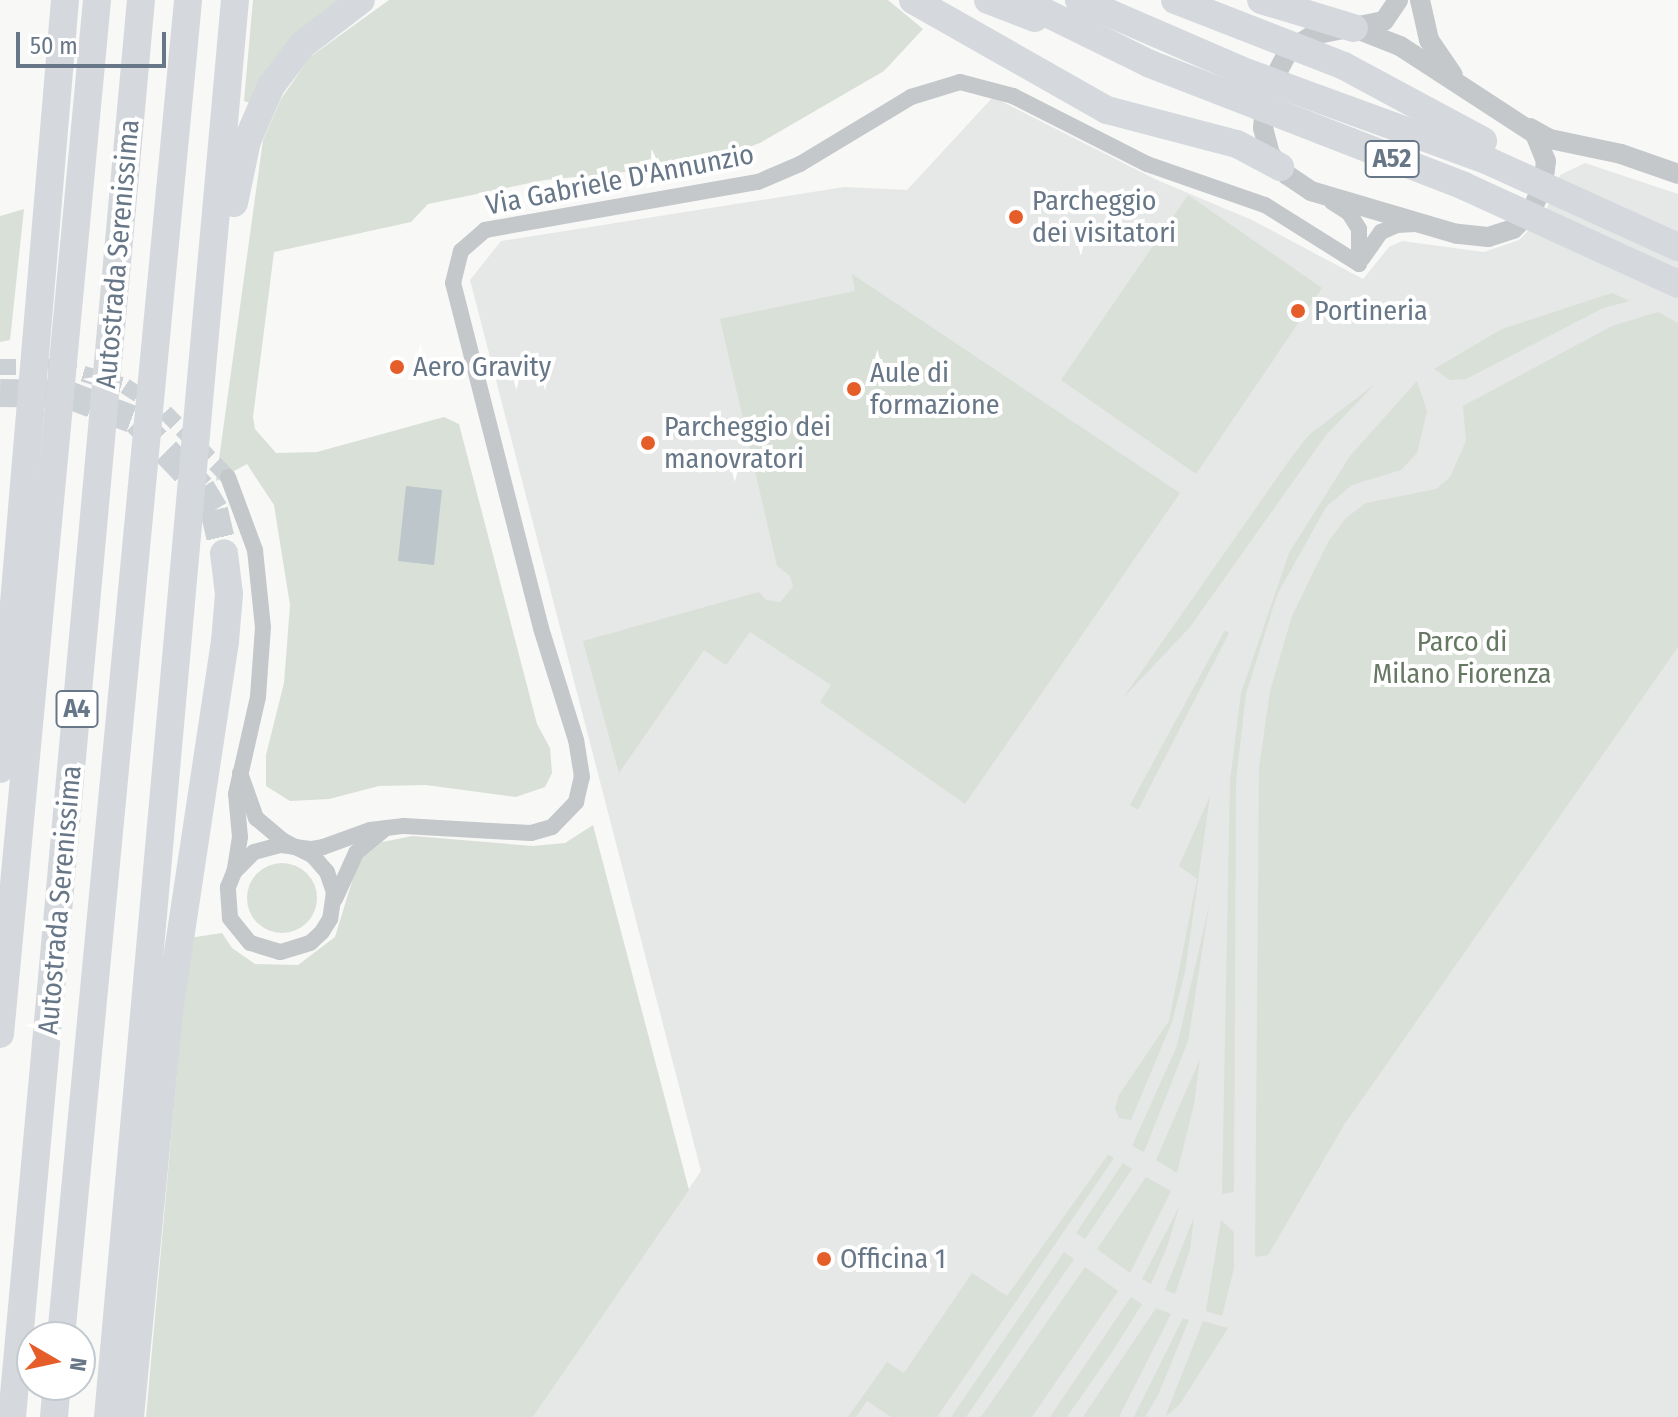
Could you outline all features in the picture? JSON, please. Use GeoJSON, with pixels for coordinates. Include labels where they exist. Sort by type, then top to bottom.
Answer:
{"type":"FeatureCollection","features":[{"type":"Feature","properties":{"kind":"highway"},"geometry":{"type":"LineString","coordinates":[[0,769],[65,0]]}},
{"type":"Feature","properties":{"kind":"highway"},"geometry":{"type":"LineString","coordinates":[[0,1034],[96,0]]}},
{"type":"Feature","properties":{"kind":"highway","name":"Autostrada Serenissima"},"geometry":{"type":"LineString","coordinates":[[12,1417],[141,0]]}},
{"type":"Feature","properties":{"kind":"highway","name":"Autostrada Serenissima"},"geometry":{"type":"LineString","coordinates":[[63,1321],[188,0]]}},
{"type":"Feature","properties":{"kind":"highway"},"geometry":{"type":"LineString","coordinates":[[108,1417],[123,1209],[235,0]]}},
{"type":"Feature","properties":{"kind":"highway"},"geometry":{"type":"LineString","coordinates":[[188,528],[220,342],[234,197],[247,141],[286,64],[323,27],[361,0]]}},
{"type":"Feature","properties":{"kind":"highway"},"geometry":{"type":"LineString","coordinates":[[913,0],[1107,110],[1237,144],[1280,167]]}},
{"type":"Feature","properties":{"kind":"highway"},"geometry":{"type":"LineString","coordinates":[[988,0],[1102,42]]}},
{"type":"Feature","properties":{"kind":"highway","name":"A52"},"geometry":{"type":"LineString","coordinates":[[1020,0],[1102,42],[1464,186],[1678,284]]}},
{"type":"Feature","properties":{"kind":"highway","name":"A52"},"geometry":{"type":"LineString","coordinates":[[1079,0],[1207,57],[1486,160],[1678,247]]}},
{"type":"Feature","properties":{"kind":"highway"},"geometry":{"type":"LineString","coordinates":[[1175,0],[1364,76],[1447,126],[1508,151],[1612,215]]}},
{"type":"Feature","properties":{"kind":"highway"},"geometry":{"type":"LineString","coordinates":[[1261,0],[1354,28]]}},
{"type":"Feature","properties":{"kind":"highway"},"geometry":{"type":"LineString","coordinates":[[130,1417],[171,991],[225,641],[229,594],[224,553]]}},
{"type":"Feature","properties":{"kind":"highway"},"geometry":{"type":"LineString","coordinates":[[97,1417],[123,1209]]}},
{"type":"Feature","properties":{"kind":"street"},"geometry":{"type":"LineString","coordinates":[[1359,264],[1361,237],[1355,220],[1280,167],[1265,143],[1263,128],[1272,76],[1289,50],[1303,40],[1384,21],[1398,0]]}},
{"type":"Feature","properties":{"kind":"street"},"geometry":{"type":"LineString","coordinates":[[1420,0],[1429,40],[1460,84]]}},
{"type":"Feature","properties":{"kind":"street"},"geometry":{"type":"LineString","coordinates":[[1354,28],[1388,40],[1526,126],[1563,143],[1621,154],[1678,174]]}},
{"type":"Feature","properties":{"kind":"street","name":"Via Gabriele D'Annunzio"},"geometry":{"type":"LineString","coordinates":[[295,847],[323,847],[386,828],[427,825],[531,833],[565,817],[580,789],[576,740],[541,628],[453,283],[457,258],[475,236],[496,227],[758,182],[813,157],[911,97],[960,82],[1013,96],[1147,164],[1265,205],[1359,264]]}},
{"type":"Feature","properties":{"kind":"street"},"geometry":{"type":"LineString","coordinates":[[1311,191],[1472,237],[1502,235],[1532,210],[1545,173],[1540,141],[1526,126]]}},
{"type":"Feature","properties":{"kind":"street"},"geometry":{"type":"LineString","coordinates":[[1545,173],[1562,159],[1621,154]]}},
{"type":"Feature","properties":{"kind":"street"},"geometry":{"type":"LineString","coordinates":[[1359,264],[1388,228],[1423,225]]}},
{"type":"Feature","properties":{"kind":"street"},"geometry":{"type":"LineString","coordinates":[[228,477],[255,550],[263,627],[259,689],[240,773],[234,872],[228,887],[230,918],[244,937],[265,950],[280,952],[310,943],[330,919],[356,853],[386,828]]}},
{"type":"Feature","properties":{"kind":"street"},"geometry":{"type":"LineString","coordinates":[[240,773],[256,818],[295,847],[313,856],[327,872],[334,903]]}},
{"type":"Feature","properties":{"kind":"street"},"geometry":{"type":"LineString","coordinates":[[234,872],[254,852],[295,847]]}},
{"type":"Feature","properties":{"kind":"shaded area"},"geometry":{"type":"Polygon","coordinates":[[[993,97],[1157,180],[1252,220],[1363,279],[1389,247],[1402,241],[1484,252],[1519,240],[1545,214],[1560,175],[1585,163],[1678,194],[1678,1417],[533,1417],[701,1171],[470,280],[501,241],[844,187],[907,190],[993,97]]]}},
{"type":"Feature","properties":{"kind":"shaded area"},"geometry":{"type":"Polygon","coordinates":[[[406,486],[442,490],[434,565],[398,561],[406,486]]]}},
{"type":"Feature","properties":{"kind":"green space"},"geometry":{"type":"Polygon","coordinates":[[[253,0],[344,0],[251,103],[244,101],[253,0]]]}},
{"type":"Feature","properties":{"kind":"green space"},"geometry":{"type":"Polygon","coordinates":[[[389,0],[888,0],[923,29],[884,71],[760,143],[703,164],[545,180],[428,204],[411,222],[274,252],[253,417],[255,429],[276,453],[317,452],[444,417],[459,424],[537,724],[550,748],[552,773],[545,787],[516,797],[426,785],[379,786],[329,799],[290,801],[266,786],[266,755],[284,683],[290,605],[274,505],[247,464],[216,481],[263,140],[281,99],[310,57],[389,0]]]}},
{"type":"Feature","properties":{"kind":"green space"},"geometry":{"type":"Polygon","coordinates":[[[1188,195],[1322,288],[1196,474],[1061,380],[1188,195]]]}},
{"type":"Feature","properties":{"kind":"green space"},"geometry":{"type":"Polygon","coordinates":[[[24,209],[10,340],[0,342],[0,216],[24,209]]]}},
{"type":"Feature","properties":{"kind":"green space"},"geometry":{"type":"Polygon","coordinates":[[[852,274],[1180,493],[965,804],[820,702],[831,685],[750,632],[726,665],[704,650],[619,773],[583,641],[759,592],[766,600],[780,602],[793,587],[790,576],[777,566],[720,319],[855,291],[852,274]]]}},
{"type":"Feature","properties":{"kind":"green space"},"geometry":{"type":"Polygon","coordinates":[[[1612,293],[1630,301],[1603,308],[1466,379],[1450,380],[1434,369],[1502,329],[1612,293]]]}},
{"type":"Feature","properties":{"kind":"green space","name":"Parco di Milano Fiorenza"},"geometry":{"type":"Polygon","coordinates":[[[1658,312],[1678,323],[1678,647],[1344,1125],[1268,1255],[1255,1257],[1259,768],[1270,691],[1292,616],[1328,542],[1346,518],[1366,503],[1436,489],[1450,477],[1466,441],[1463,406],[1612,326],[1658,312]]]}},
{"type":"Feature","properties":{"kind":"green space"},"geometry":{"type":"Polygon","coordinates":[[[1417,381],[1427,411],[1417,453],[1401,470],[1352,485],[1326,507],[1277,595],[1246,694],[1236,781],[1234,1192],[1222,1194],[1230,781],[1241,693],[1289,553],[1350,456],[1417,381]]]}},
{"type":"Feature","properties":{"kind":"green space"},"geometry":{"type":"Polygon","coordinates":[[[1375,384],[1326,435],[1190,627],[1123,698],[1309,435],[1375,384]]]}},
{"type":"Feature","properties":{"kind":"green space"},"geometry":{"type":"Polygon","coordinates":[[[1225,630],[1229,633],[1138,810],[1130,805],[1225,630]]]}},
{"type":"Feature","properties":{"kind":"green space"},"geometry":{"type":"Polygon","coordinates":[[[1210,796],[1185,972],[1172,1022],[1131,1120],[1119,1118],[1115,1109],[1119,1095],[1169,1021],[1197,879],[1179,866],[1210,796]]]}},
{"type":"Feature","properties":{"kind":"green space"},"geometry":{"type":"Polygon","coordinates":[[[593,825],[689,1190],[533,1417],[146,1417],[189,938],[222,933],[232,948],[255,964],[298,965],[335,937],[358,862],[382,842],[413,836],[533,846],[565,843],[593,825]]]}},
{"type":"Feature","properties":{"kind":"green space"},"geometry":{"type":"Polygon","coordinates":[[[289,863],[311,878],[317,898],[315,912],[307,923],[296,931],[275,933],[257,923],[249,912],[247,891],[257,873],[268,865],[289,863]]]}},
{"type":"Feature","properties":{"kind":"green space"},"geometry":{"type":"Polygon","coordinates":[[[1209,906],[1188,1041],[1144,1152],[1132,1146],[1177,1046],[1209,906]]]}},
{"type":"Feature","properties":{"kind":"green space"},"geometry":{"type":"Polygon","coordinates":[[[1200,1059],[1194,1104],[1177,1173],[1156,1160],[1200,1059]]]}},
{"type":"Feature","properties":{"kind":"green space"},"geometry":{"type":"Polygon","coordinates":[[[1108,1155],[1114,1158],[937,1417],[891,1417],[867,1401],[856,1417],[848,1417],[887,1362],[904,1373],[972,1273],[1007,1296],[1108,1155]]]}},
{"type":"Feature","properties":{"kind":"green space"},"geometry":{"type":"Polygon","coordinates":[[[1123,1163],[1132,1169],[1085,1239],[1076,1233],[1123,1163]]]}},
{"type":"Feature","properties":{"kind":"green space"},"geometry":{"type":"Polygon","coordinates":[[[1146,1177],[1171,1191],[1130,1273],[1097,1249],[1146,1177]]]}},
{"type":"Feature","properties":{"kind":"green space"},"geometry":{"type":"Polygon","coordinates":[[[1179,1207],[1167,1247],[1151,1284],[1142,1279],[1179,1207]]]}},
{"type":"Feature","properties":{"kind":"green space"},"geometry":{"type":"Polygon","coordinates":[[[1194,1217],[1190,1249],[1175,1294],[1165,1290],[1194,1217]]]}},
{"type":"Feature","properties":{"kind":"green space"},"geometry":{"type":"Polygon","coordinates":[[[1221,1220],[1234,1232],[1234,1268],[1222,1316],[1206,1311],[1221,1220]]]}},
{"type":"Feature","properties":{"kind":"green space"},"geometry":{"type":"Polygon","coordinates":[[[1064,1252],[1074,1259],[966,1417],[951,1417],[1064,1252]]]}},
{"type":"Feature","properties":{"kind":"green space"},"geometry":{"type":"Polygon","coordinates":[[[1085,1267],[1118,1291],[1032,1417],[981,1417],[1085,1267]]]}},
{"type":"Feature","properties":{"kind":"green space"},"geometry":{"type":"Polygon","coordinates":[[[1131,1297],[1142,1304],[1114,1349],[1067,1417],[1050,1417],[1131,1297]]]}},
{"type":"Feature","properties":{"kind":"green space"},"geometry":{"type":"Polygon","coordinates":[[[1156,1308],[1171,1314],[1119,1417],[1083,1417],[1156,1308]]]}},
{"type":"Feature","properties":{"kind":"green space"},"geometry":{"type":"Polygon","coordinates":[[[1183,1318],[1189,1320],[1158,1395],[1145,1417],[1134,1417],[1183,1318]]]}},
{"type":"Feature","properties":{"kind":"green space"},"geometry":{"type":"Polygon","coordinates":[[[1203,1321],[1228,1328],[1180,1404],[1165,1417],[1203,1321]]]}},
{"type":"Feature","properties":{"kind":"tunnel"},"geometry":{"type":"LineString","coordinates":[[0,367],[60,367],[125,386],[165,412],[228,477]]}},
{"type":"Feature","properties":{"kind":"tunnel"},"geometry":{"type":"LineString","coordinates":[[0,393],[66,394],[137,421],[201,488],[214,510],[224,553]]}},
{"type":"Feature","properties":{"kind":"place","name":"Parcheggio dei visitatori"},"geometry":{"type":"Point","coordinates":[1016,217]}},
{"type":"Feature","properties":{"kind":"place","name":"Portineria"},"geometry":{"type":"Point","coordinates":[1298,311]}},
{"type":"Feature","properties":{"kind":"place","name":"Aero Gravity"},"geometry":{"type":"Point","coordinates":[397,367]}},
{"type":"Feature","properties":{"kind":"place","name":"Aule di formazione"},"geometry":{"type":"Point","coordinates":[854,389]}},
{"type":"Feature","properties":{"kind":"place","name":"Parcheggio dei manovratori"},"geometry":{"type":"Point","coordinates":[648,443]}},
{"type":"Feature","properties":{"kind":"place","name":"Officina 1"},"geometry":{"type":"Point","coordinates":[824,1259]}}]}
